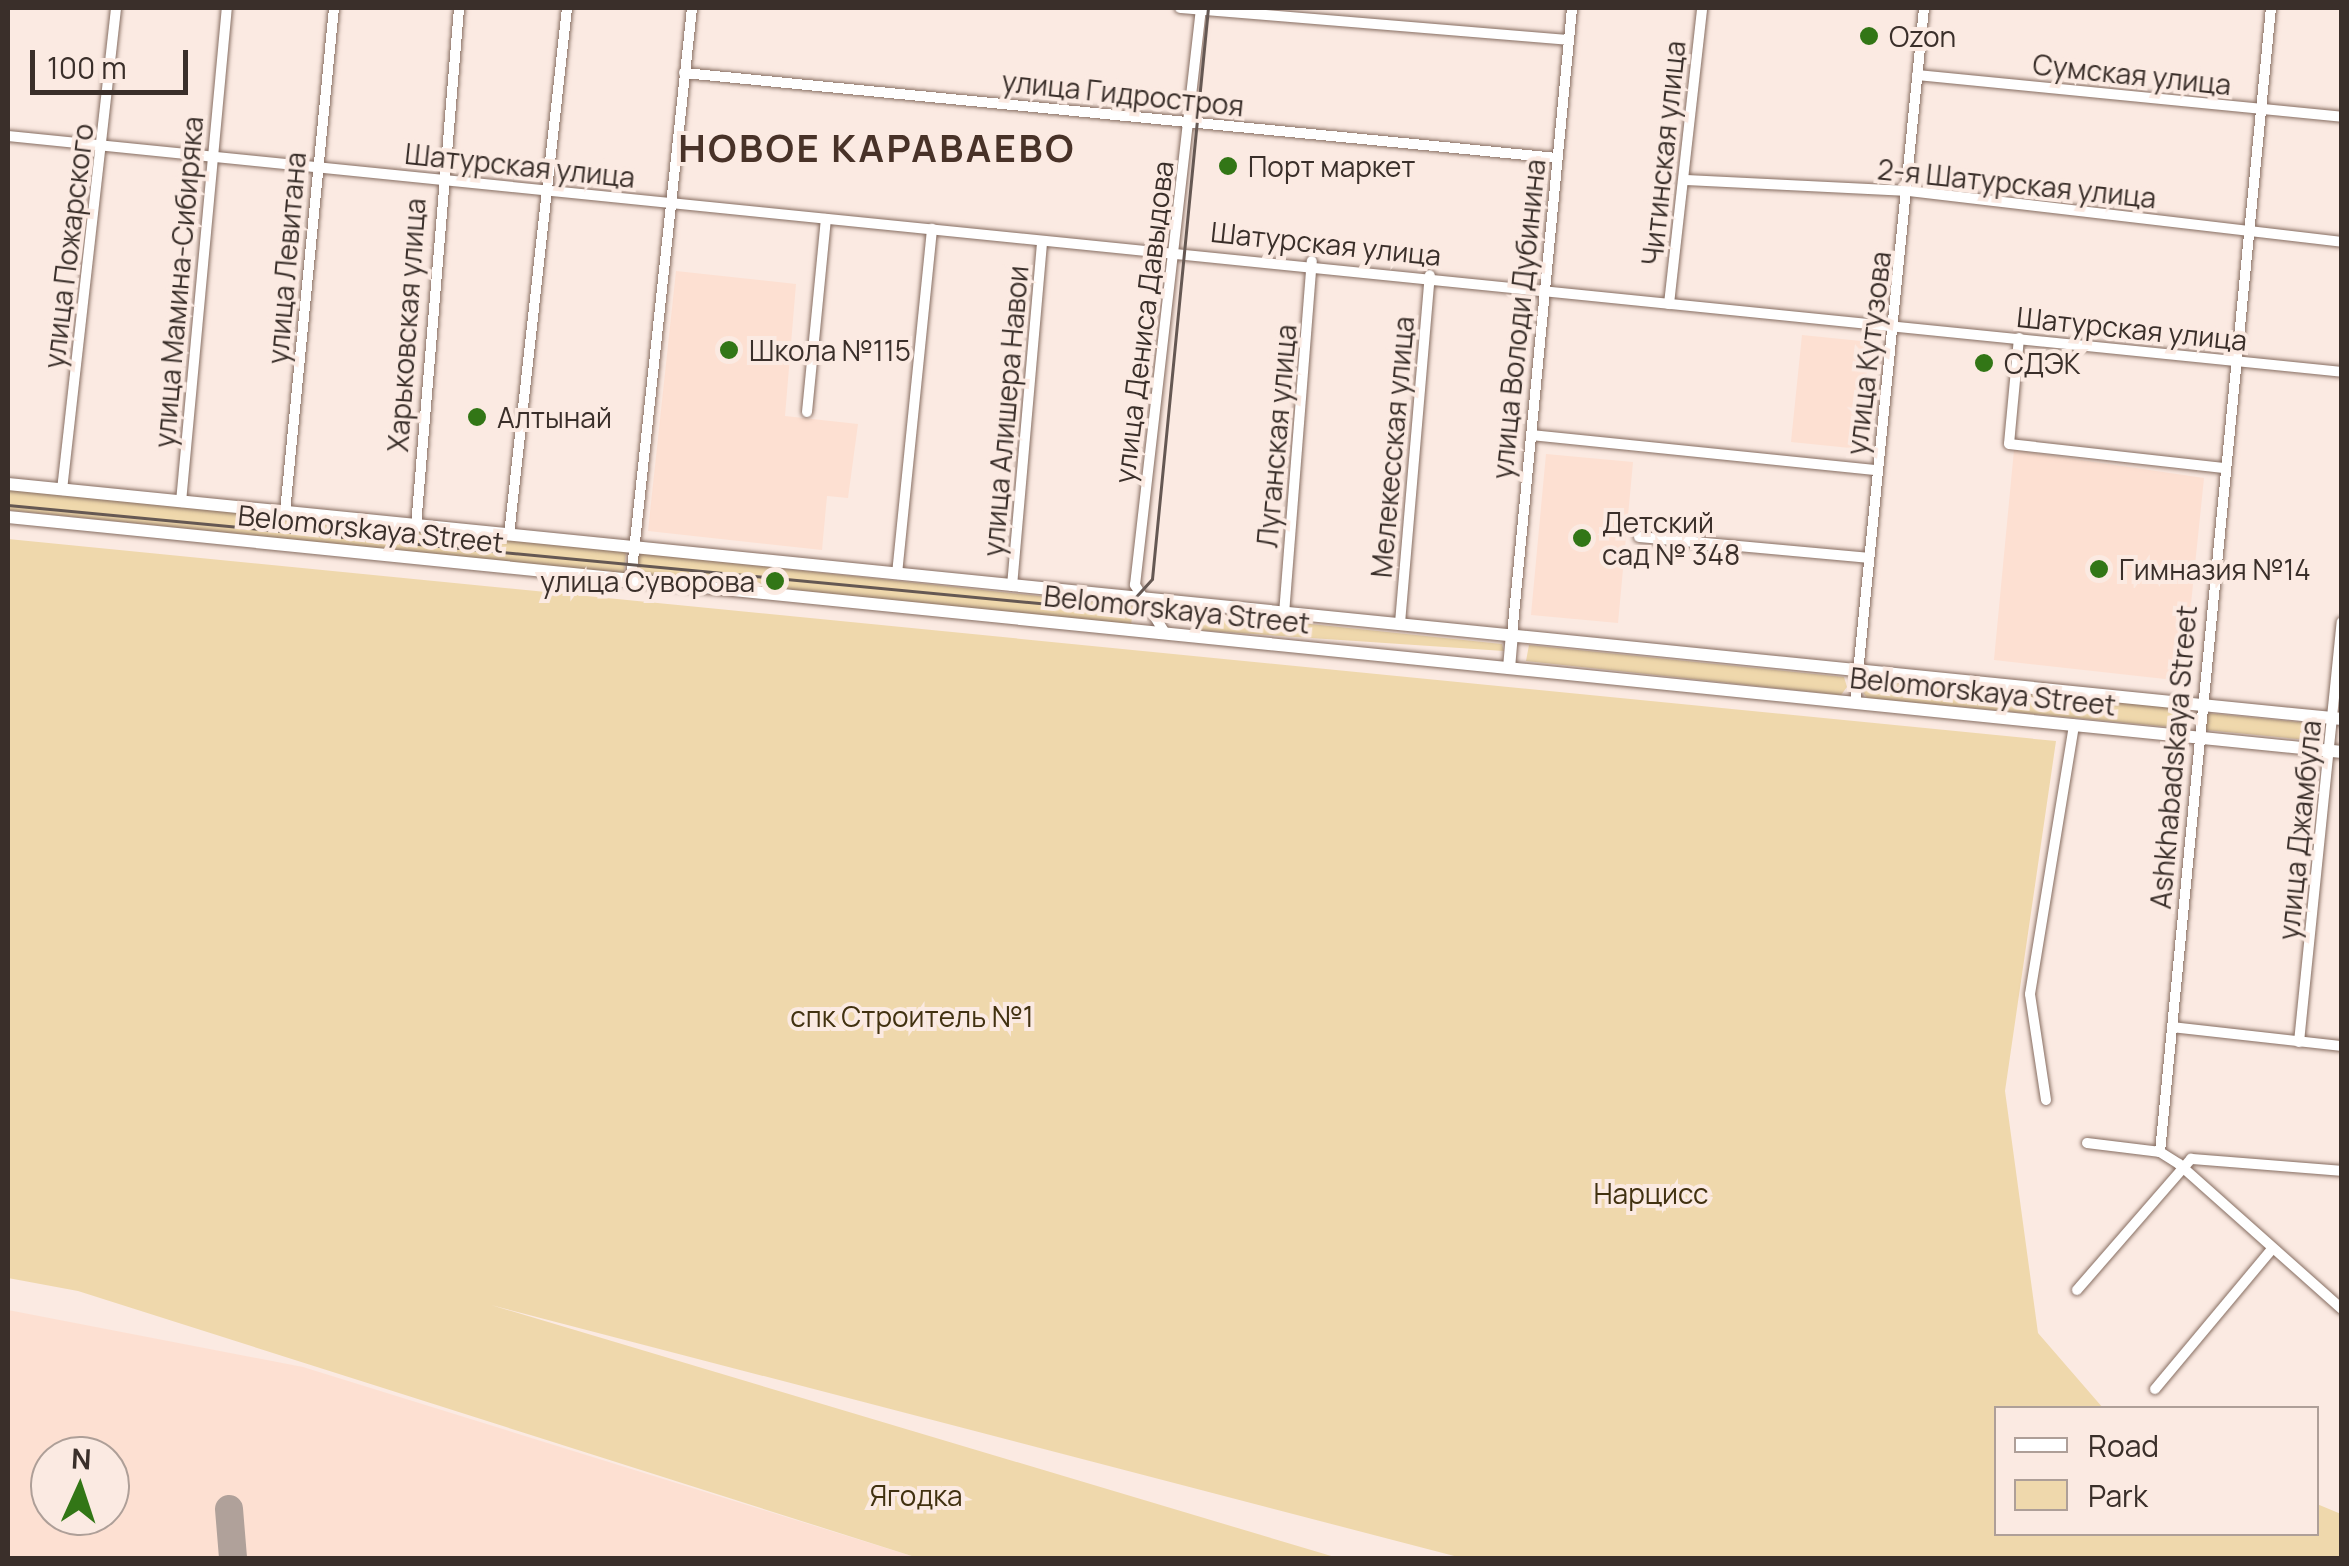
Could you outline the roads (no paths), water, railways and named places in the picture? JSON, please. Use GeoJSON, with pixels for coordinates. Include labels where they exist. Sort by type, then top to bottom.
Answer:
{"type":"FeatureCollection","features":[{"type":"Feature","properties":{"kind":"main road","name":"Belomorskaya Street"},"geometry":{"type":"LineString","coordinates":[[8,484],[2337,718]]}},
{"type":"Feature","properties":{"kind":"main road","name":"Belomorskaya Street"},"geometry":{"type":"LineString","coordinates":[[8,516],[2336,751]]}},
{"type":"Feature","properties":{"kind":"main road"},"geometry":{"type":"LineString","coordinates":[[1509,668],[1512,634]]}},
{"type":"Feature","properties":{"kind":"street","name":"улица Пожарского"},"geometry":{"type":"LineString","coordinates":[[62,490],[116,8]]}},
{"type":"Feature","properties":{"kind":"street","name":"улица Мамина-Сибиряка"},"geometry":{"type":"LineString","coordinates":[[181,502],[226,8]]}},
{"type":"Feature","properties":{"kind":"street","name":"улица Левитана"},"geometry":{"type":"LineString","coordinates":[[285,512],[334,8]]}},
{"type":"Feature","properties":{"kind":"street","name":"Харьковская улица"},"geometry":{"type":"LineString","coordinates":[[416,526],[438,180],[460,8]]}},
{"type":"Feature","properties":{"kind":"street"},"geometry":{"type":"LineString","coordinates":[[509,535],[566,8]]}},
{"type":"Feature","properties":{"kind":"street"},"geometry":{"type":"LineString","coordinates":[[631,580],[667,203],[692,8]]}},
{"type":"Feature","properties":{"kind":"street"},"geometry":{"type":"LineString","coordinates":[[1180,8],[1568,40]]}},
{"type":"Feature","properties":{"kind":"street","name":"улица Володи Дубинина"},"geometry":{"type":"LineString","coordinates":[[1512,634],[1572,8]]}},
{"type":"Feature","properties":{"kind":"street","name":"Читинская улица"},"geometry":{"type":"LineString","coordinates":[[1669,304],[1686,180],[1702,8]]}},
{"type":"Feature","properties":{"kind":"street","name":"улица Кутузова"},"geometry":{"type":"LineString","coordinates":[[1854,703],[1909,191],[1924,8]]}},
{"type":"Feature","properties":{"kind":"street","name":"Ashkhabadskaya Street"},"geometry":{"type":"LineString","coordinates":[[2160,1152],[2199,705],[2271,8]]}},
{"type":"Feature","properties":{"kind":"street","name":"улица Дениса Давыдова"},"geometry":{"type":"LineString","coordinates":[[1139,599],[1200,9]]}},
{"type":"Feature","properties":{"kind":"street","name":"улица Гидростроя"},"geometry":{"type":"LineString","coordinates":[[684,73],[1557,158]]}},
{"type":"Feature","properties":{"kind":"street","name":"Сумская улица"},"geometry":{"type":"LineString","coordinates":[[1917,75],[2342,117]]}},
{"type":"Feature","properties":{"kind":"street","name":"Шатурская улица"},"geometry":{"type":"LineString","coordinates":[[8,136],[932,230],[1312,261],[1543,292],[2342,372]]}},
{"type":"Feature","properties":{"kind":"street","name":"2-я Шатурская улица"},"geometry":{"type":"LineString","coordinates":[[1686,180],[1909,191],[2342,242]]}},
{"type":"Feature","properties":{"kind":"street"},"geometry":{"type":"LineString","coordinates":[[807,412],[826,219]]}},
{"type":"Feature","properties":{"kind":"street"},"geometry":{"type":"LineString","coordinates":[[897,574],[932,230]]}},
{"type":"Feature","properties":{"kind":"street","name":"улица Алишера Навои"},"geometry":{"type":"LineString","coordinates":[[1012,586],[1042,240]]}},
{"type":"Feature","properties":{"kind":"street","name":"Луганская улица"},"geometry":{"type":"LineString","coordinates":[[1284,614],[1312,261]]}},
{"type":"Feature","properties":{"kind":"street","name":"Мелекесская улица"},"geometry":{"type":"LineString","coordinates":[[1400,623],[1430,275]]}},
{"type":"Feature","properties":{"kind":"street"},"geometry":{"type":"LineString","coordinates":[[2020,338],[2010,444],[2224,468]]}},
{"type":"Feature","properties":{"kind":"street"},"geometry":{"type":"LineString","coordinates":[[1532,435],[1877,470]]}},
{"type":"Feature","properties":{"kind":"street"},"geometry":{"type":"LineString","coordinates":[[1640,537],[1868,558]]}},
{"type":"Feature","properties":{"kind":"street"},"geometry":{"type":"LineString","coordinates":[[1139,599],[1165,633]]}},
{"type":"Feature","properties":{"kind":"street","name":"улица Джамбула"},"geometry":{"type":"LineString","coordinates":[[2299,1042],[2336,751],[2342,622]]}},
{"type":"Feature","properties":{"kind":"street"},"geometry":{"type":"LineString","coordinates":[[2046,1100],[2030,994],[2074,725]]}},
{"type":"Feature","properties":{"kind":"street"},"geometry":{"type":"LineString","coordinates":[[2172,1027],[2342,1046]]}},
{"type":"Feature","properties":{"kind":"street"},"geometry":{"type":"LineString","coordinates":[[2088,1142],[2160,1152],[2180,1164],[2342,1309]]}},
{"type":"Feature","properties":{"kind":"street"},"geometry":{"type":"LineString","coordinates":[[2180,1164],[2342,1171]]}},
{"type":"Feature","properties":{"kind":"street"},"geometry":{"type":"LineString","coordinates":[[2077,1290],[2180,1164]]}},
{"type":"Feature","properties":{"kind":"street"},"geometry":{"type":"LineString","coordinates":[[2155,1389],[2272,1249]]}},
{"type":"Feature","properties":{"kind":"tram line"},"geometry":{"type":"LineString","coordinates":[[8,505],[1123,611],[1152,579],[1208,8]]}},
{"type":"Feature","properties":{"kind":"place","name":"Ozon"},"geometry":{"type":"Point","coordinates":[1869,36]}},
{"type":"Feature","properties":{"kind":"place","name":"Порт маркет"},"geometry":{"type":"Point","coordinates":[1228,166]}},
{"type":"Feature","properties":{"kind":"place","name":"Школа №115"},"geometry":{"type":"Point","coordinates":[729,350]}},
{"type":"Feature","properties":{"kind":"place","name":"СДЭК"},"geometry":{"type":"Point","coordinates":[1984,363]}},
{"type":"Feature","properties":{"kind":"place","name":"Алтынай"},"geometry":{"type":"Point","coordinates":[477,417]}},
{"type":"Feature","properties":{"kind":"place","name":"Детский сад № 348"},"geometry":{"type":"Point","coordinates":[1582,538]}},
{"type":"Feature","properties":{"kind":"place","name":"Гимназия №14"},"geometry":{"type":"Point","coordinates":[2099,569]}},
{"type":"Feature","properties":{"kind":"place","name":"улица Суворова"},"geometry":{"type":"Point","coordinates":[775,581]}},
{"type":"Feature","properties":{"kind":"district","name":"НОВОЕ КАРАВАЕВО"},"geometry":{"type":"Point","coordinates":[877,148]}},
{"type":"Feature","properties":{"kind":"park label","name":"спк Строитель №1"},"geometry":{"type":"Point","coordinates":[912,1016]}},
{"type":"Feature","properties":{"kind":"park label","name":"Нарцисс"},"geometry":{"type":"Point","coordinates":[1651,1193]}},
{"type":"Feature","properties":{"kind":"park label","name":"Ягодка"},"geometry":{"type":"Point","coordinates":[916,1495]}}]}
